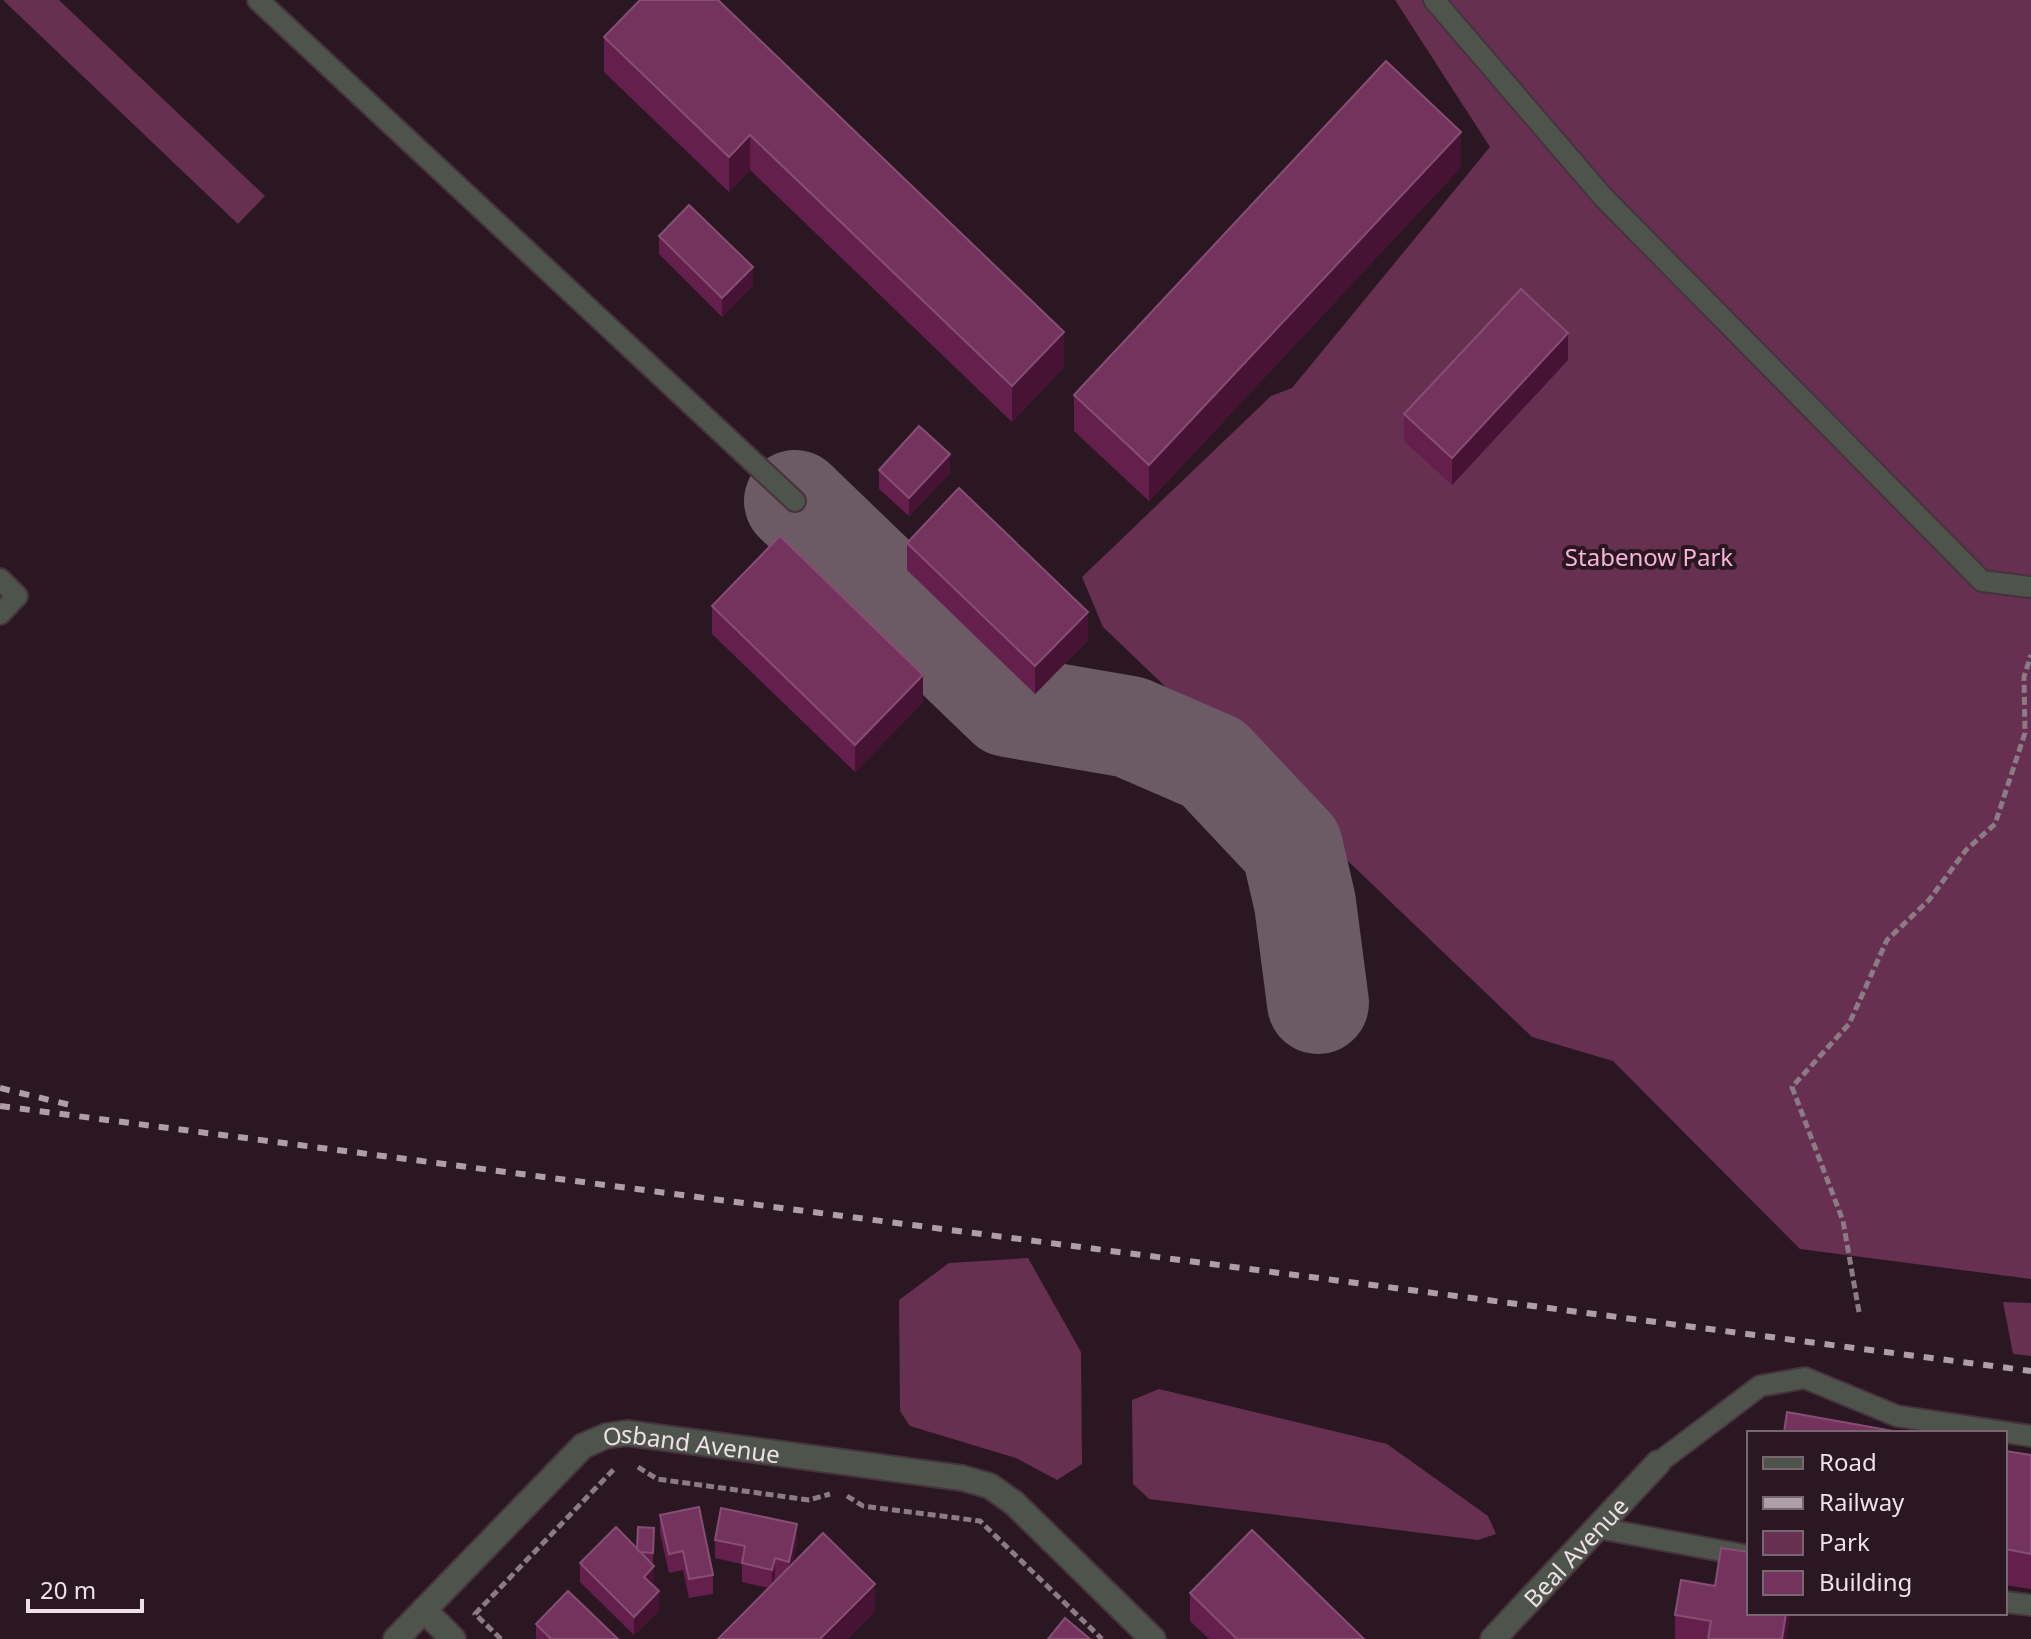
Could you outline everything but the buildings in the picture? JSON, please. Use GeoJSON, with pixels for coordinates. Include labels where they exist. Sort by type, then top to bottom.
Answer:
{"type":"FeatureCollection","features":[{"type":"Feature","properties":{"kind":"street","name":"Osband Avenue"},"geometry":{"type":"LineString","coordinates":[[396,1639],[583,1446],[606,1436],[627,1433],[962,1478],[990,1486],[1014,1503],[1153,1639]]}},
{"type":"Feature","properties":{"kind":"street","name":"Beal Avenue"},"geometry":{"type":"LineString","coordinates":[[1493,1639],[1658,1463]]}},
{"type":"Feature","properties":{"kind":"street"},"geometry":{"type":"LineString","coordinates":[[424,1610],[453,1639]]}},
{"type":"Feature","properties":{"kind":"lane"},"geometry":{"type":"LineString","coordinates":[[258,0],[795,501]]}},
{"type":"Feature","properties":{"kind":"lane"},"geometry":{"type":"LineString","coordinates":[[1434,0],[1604,198],[1982,581],[2031,587]]}},
{"type":"Feature","properties":{"kind":"lane"},"geometry":{"type":"LineString","coordinates":[[0,579],[17,596],[0,614]]}},
{"type":"Feature","properties":{"kind":"lane"},"geometry":{"type":"LineString","coordinates":[[1658,1463],[1760,1386],[1805,1378],[1897,1416],[1998,1431]]}},
{"type":"Feature","properties":{"kind":"lane"},"geometry":{"type":"LineString","coordinates":[[2007,1432],[2031,1436]]}},
{"type":"Feature","properties":{"kind":"lane"},"geometry":{"type":"LineString","coordinates":[[1598,1528],[1747,1556]]}},
{"type":"Feature","properties":{"kind":"lane"},"geometry":{"type":"LineString","coordinates":[[2007,1602],[2031,1605]]}},
{"type":"Feature","properties":{"kind":"path"},"geometry":{"type":"LineString","coordinates":[[1859,1312],[1843,1221],[1792,1087],[1849,1024],[1887,940],[1929,900],[1966,850],[1995,824],[2025,733],[2024,677],[2031,655]]}},
{"type":"Feature","properties":{"kind":"path"},"geometry":{"type":"LineString","coordinates":[[501,1639],[475,1614],[616,1467],[636,1466],[657,1479],[809,1500],[839,1492],[863,1506],[980,1521],[1102,1639]]}},
{"type":"Feature","properties":{"kind":"green space"},"geometry":{"type":"Polygon","coordinates":[[[3,0],[59,0],[265,196],[238,224],[3,0]]]}},
{"type":"Feature","properties":{"kind":"green space","name":"Stabenow Park"},"geometry":{"type":"Polygon","coordinates":[[[1395,0],[2031,0],[2031,1279],[1800,1249],[1613,1061],[1532,1037],[1103,627],[1082,577],[1271,396],[1292,388],[1490,147],[1395,0]]]}},
{"type":"Feature","properties":{"kind":"green space"},"geometry":{"type":"Polygon","coordinates":[[[1028,1258],[1081,1352],[1082,1464],[1057,1480],[1016,1458],[910,1426],[900,1411],[899,1300],[949,1263],[1028,1258]]]}},
{"type":"Feature","properties":{"kind":"green space"},"geometry":{"type":"Polygon","coordinates":[[[2003,1302],[2031,1303],[2031,1356],[2013,1354],[2003,1302]]]}},
{"type":"Feature","properties":{"kind":"green space"},"geometry":{"type":"Polygon","coordinates":[[[1159,1389],[1387,1444],[1488,1516],[1496,1534],[1478,1540],[1149,1499],[1133,1484],[1132,1400],[1159,1389]]]}},
{"type":"Feature","properties":{"kind":"taxiway"},"geometry":{"type":"LineString","coordinates":[[795,501],[1008,706],[1130,727],[1213,763],[1292,847],[1305,903],[1318,1003]]}},
{"type":"Feature","properties":{"kind":"railway"},"geometry":{"type":"LineString","coordinates":[[0,1088],[70,1105]]}},
{"type":"Feature","properties":{"kind":"railway"},"geometry":{"type":"LineString","coordinates":[[0,1106],[2031,1371]]}}]}
